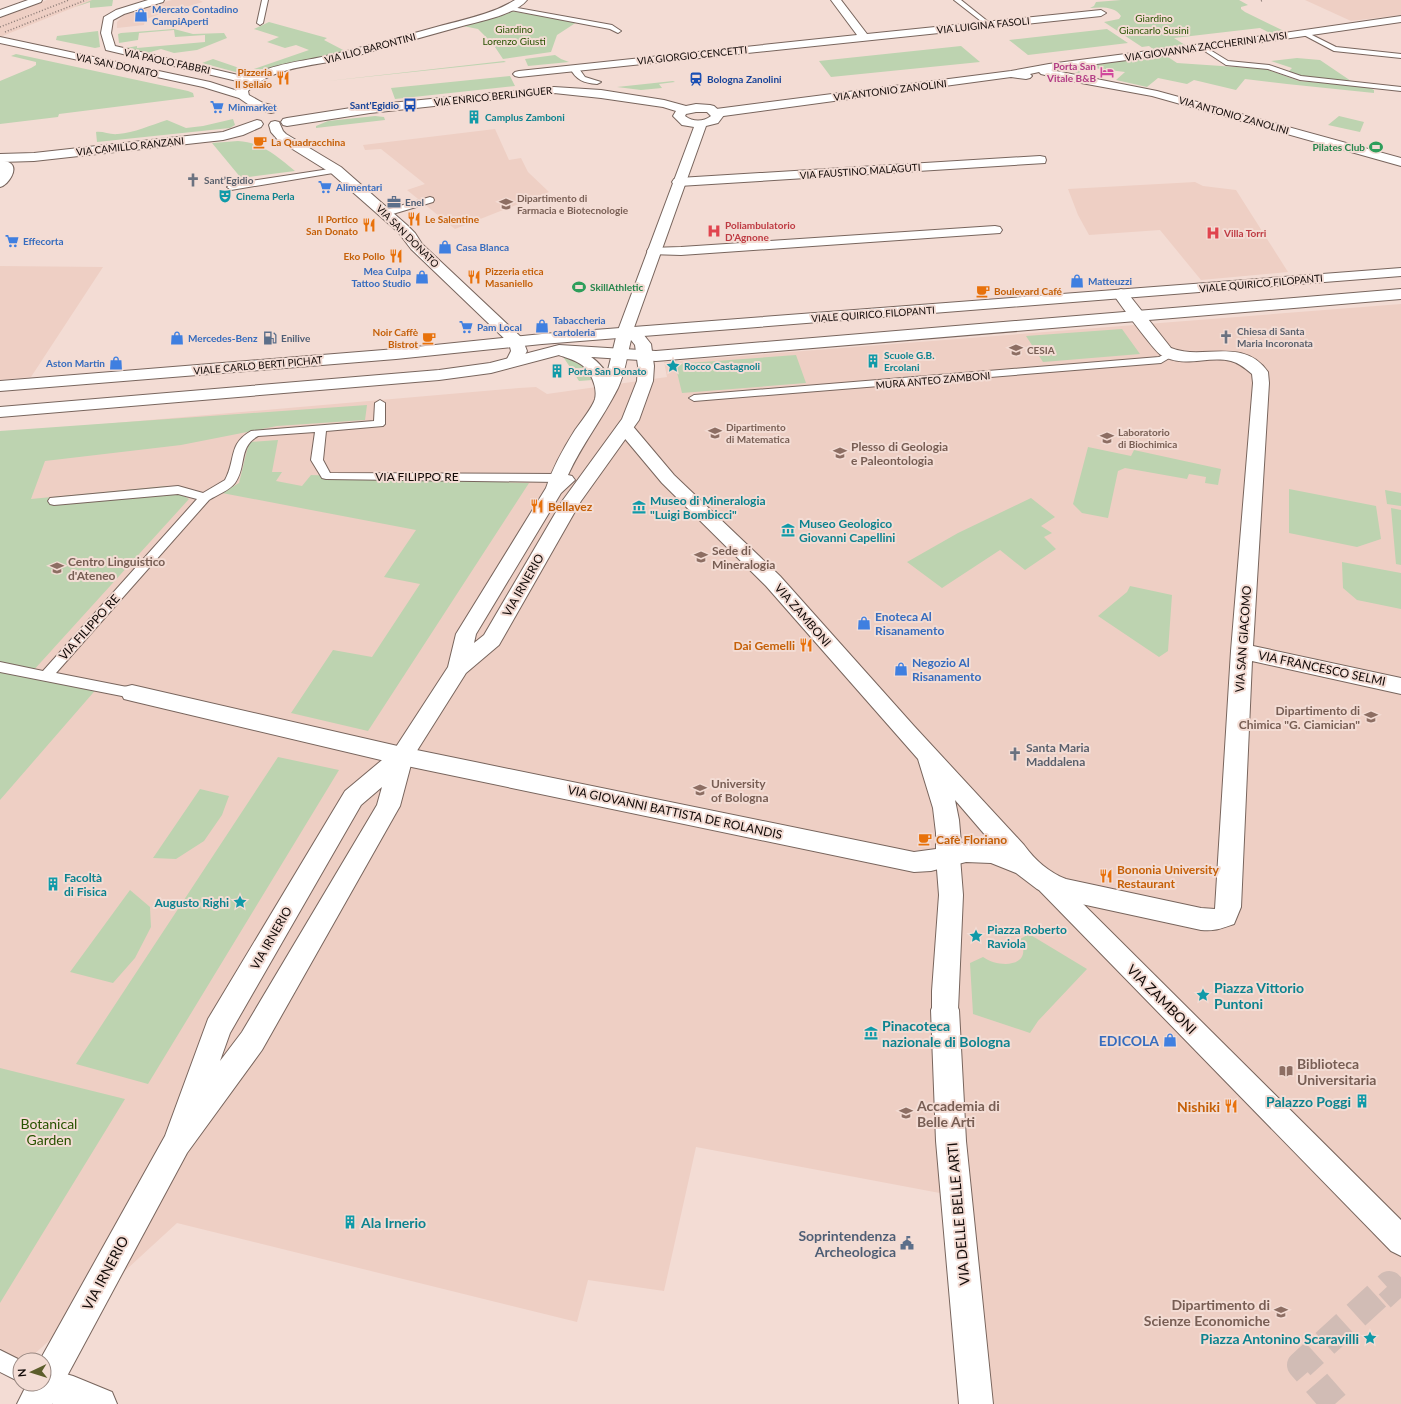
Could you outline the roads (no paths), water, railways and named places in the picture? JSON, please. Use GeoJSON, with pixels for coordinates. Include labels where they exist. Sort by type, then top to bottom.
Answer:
{"type":"FeatureCollection","features":[{"type":"Feature","properties":{"kind":"street"},"geometry":{"type":"LineString","coordinates":[[0,14],[37,0]]}},
{"type":"Feature","properties":{"kind":"street","name":"VIA PAOLO FABBRI"},"geometry":{"type":"LineString","coordinates":[[159,0],[120,12],[108,19],[106,33],[110,48],[121,52],[208,70],[237,78],[254,80]]}},
{"type":"Feature","properties":{"kind":"street","name":"VIA ILIO BARONTINI"},"geometry":{"type":"LineString","coordinates":[[254,80],[279,71],[412,36],[507,8],[522,0]]}},
{"type":"Feature","properties":{"kind":"street"},"geometry":{"type":"LineString","coordinates":[[836,0],[864,37]]}},
{"type":"Feature","properties":{"kind":"street","name":"VIA LUIGINA FASOLI"},"geometry":{"type":"LineString","coordinates":[[864,37],[1102,13]]}},
{"type":"Feature","properties":{"kind":"street","name":"VIA GIOVANNA ZACCHERINI ALVISI"},"geometry":{"type":"LineString","coordinates":[[1011,74],[1037,69],[1401,19]]}},
{"type":"Feature","properties":{"kind":"street","name":"VIA GIORGIO CENCETTI"},"geometry":{"type":"LineString","coordinates":[[519,74],[864,37]]}},
{"type":"Feature","properties":{"kind":"street","name":"VIA SAN DONATO"},"geometry":{"type":"LineString","coordinates":[[0,40],[197,82],[233,93],[259,106],[282,114],[278,132],[282,137],[336,170],[386,213],[406,232],[416,246],[516,341]]}},
{"type":"Feature","properties":{"kind":"street","name":"VIA ANTONIO ZANOLINI"},"geometry":{"type":"LineString","coordinates":[[1037,69],[1065,77],[1153,93],[1401,162]]}},
{"type":"Feature","properties":{"kind":"street","name":"VIA ANTONIO ZANOLINI"},"geometry":{"type":"LineString","coordinates":[[716,113],[1011,74],[1049,78],[1065,77]]}},
{"type":"Feature","properties":{"kind":"street"},"geometry":{"type":"LineString","coordinates":[[233,93],[237,78]]}},
{"type":"Feature","properties":{"kind":"street"},"geometry":{"type":"LineString","coordinates":[[233,93],[242,90],[254,80]]}},
{"type":"Feature","properties":{"kind":"street","name":"VIA ENRICO BERLINGUER"},"geometry":{"type":"LineString","coordinates":[[254,121],[282,114],[370,109],[554,90],[601,94],[664,104],[686,110]]}},
{"type":"Feature","properties":{"kind":"street","name":"VIA SAN DONATO"},"geometry":{"type":"LineString","coordinates":[[233,93],[236,100],[248,110],[254,121]]}},
{"type":"Feature","properties":{"kind":"street"},"geometry":{"type":"LineString","coordinates":[[706,108],[716,113],[718,115],[715,120],[701,124],[680,119],[680,114],[686,110],[706,108]]}},
{"type":"Feature","properties":{"kind":"street","name":"VIA CAMILLO RANZANI"},"geometry":{"type":"LineString","coordinates":[[0,158],[34,157],[223,136],[239,132],[254,121]]}},
{"type":"Feature","properties":{"kind":"street"},"geometry":{"type":"LineString","coordinates":[[557,483],[572,449],[610,387],[625,332],[701,124]]}},
{"type":"Feature","properties":{"kind":"street","name":"VIA FAUSTINO MALAGUTI"},"geometry":{"type":"LineString","coordinates":[[680,182],[1040,160]]}},
{"type":"Feature","properties":{"kind":"street"},"geometry":{"type":"LineString","coordinates":[[0,164],[6,166],[5,178],[0,183]]}},
{"type":"Feature","properties":{"kind":"street"},"geometry":{"type":"LineString","coordinates":[[654,251],[680,251],[995,230]]}},
{"type":"Feature","properties":{"kind":"street","name":"VIALE QUIRICO FILOPANTI"},"geometry":{"type":"LineString","coordinates":[[516,341],[1401,272]]}},
{"type":"Feature","properties":{"kind":"street"},"geometry":{"type":"LineString","coordinates":[[1121,294],[1165,351],[1171,354]]}},
{"type":"Feature","properties":{"kind":"street","name":"VIALE QUIRICO FILOPANTI"},"geometry":{"type":"LineString","coordinates":[[559,350],[590,350],[645,356],[1401,294]]}},
{"type":"Feature","properties":{"kind":"street"},"geometry":{"type":"LineString","coordinates":[[557,483],[611,445],[630,420],[644,387],[645,356],[643,344],[640,339],[625,332]]}},
{"type":"Feature","properties":{"kind":"street"},"geometry":{"type":"LineString","coordinates":[[514,361],[519,351],[516,341]]}},
{"type":"Feature","properties":{"kind":"street","name":"VIALE CARLO BERTI PICHAT"},"geometry":{"type":"LineString","coordinates":[[0,386],[403,354],[516,341]]}},
{"type":"Feature","properties":{"kind":"street"},"geometry":{"type":"LineString","coordinates":[[0,412],[439,375],[475,371],[559,350],[573,352],[586,359],[592,365],[601,377],[603,384],[603,400]]}},
{"type":"Feature","properties":{"kind":"street","name":"VIA SAN GIACOMO"},"geometry":{"type":"LineString","coordinates":[[1036,874],[1063,889],[1201,919],[1215,920],[1225,916],[1228,907],[1242,651],[1260,391],[1260,372],[1251,363],[1238,357],[1222,354],[1188,357],[1171,354]]}},
{"type":"Feature","properties":{"kind":"street"},"geometry":{"type":"LineString","coordinates":[[70,406],[79,380]]}},
{"type":"Feature","properties":{"kind":"street","name":"VIA ZAMBONI"},"geometry":{"type":"LineString","coordinates":[[625,428],[668,479],[773,582],[926,754],[1036,874],[1401,1241]]}},
{"type":"Feature","properties":{"kind":"street","name":"VIA IRNERIO"},"geometry":{"type":"LineString","coordinates":[[52,1357],[177,1143],[252,1041],[388,806],[402,756],[458,668],[492,640],[578,492],[611,445]]}},
{"type":"Feature","properties":{"kind":"street","name":"VIA IRNERIO"},"geometry":{"type":"LineString","coordinates":[[458,668],[466,634],[557,483]]}},
{"type":"Feature","properties":{"kind":"street","name":"VIA FRANCESCO SELMI"},"geometry":{"type":"LineString","coordinates":[[1242,651],[1401,686]]}},
{"type":"Feature","properties":{"kind":"street","name":"VIA FILIPPO RE"},"geometry":{"type":"LineString","coordinates":[[132,693],[402,756]]}},
{"type":"Feature","properties":{"kind":"street","name":"VIA ZAMBONI"},"geometry":{"type":"LineString","coordinates":[[926,754],[932,765],[946,814],[949,847],[948,857]]}},
{"type":"Feature","properties":{"kind":"street","name":"VIA IRNERIO"},"geometry":{"type":"LineString","coordinates":[[177,1143],[218,1028],[353,798],[402,756]]}},
{"type":"Feature","properties":{"kind":"street","name":"VIA GIOVANNI BATTISTA DE ROLANDIS"},"geometry":{"type":"LineString","coordinates":[[402,756],[914,862],[926,862],[958,854],[991,852],[1006,856],[1036,874]]}},
{"type":"Feature","properties":{"kind":"street","name":"VIA DELLE BELLE ARTI"},"geometry":{"type":"LineString","coordinates":[[948,857],[950,894],[944,970],[951,1141],[976,1404]]}},
{"type":"Feature","properties":{"kind":"street"},"geometry":{"type":"LineString","coordinates":[[52,1389],[73,1393],[100,1404]]}},
{"type":"Feature","properties":{"kind":"lane"},"geometry":{"type":"LineString","coordinates":[[260,23],[265,0]]}},
{"type":"Feature","properties":{"kind":"lane"},"geometry":{"type":"LineString","coordinates":[[957,0],[988,24]]}},
{"type":"Feature","properties":{"kind":"lane","name":"VIA ILIO BARONTINI"},"geometry":{"type":"LineString","coordinates":[[507,8],[612,27],[618,30]]}},
{"type":"Feature","properties":{"kind":"lane"},"geometry":{"type":"LineString","coordinates":[[1304,33],[1339,50],[1401,56]]}},
{"type":"Feature","properties":{"kind":"lane"},"geometry":{"type":"LineString","coordinates":[[1202,47],[1226,63],[1269,67],[1300,78],[1401,89]]}},
{"type":"Feature","properties":{"kind":"lane"},"geometry":{"type":"LineString","coordinates":[[574,68],[579,78],[597,82]]}},
{"type":"Feature","properties":{"kind":"lane"},"geometry":{"type":"LineString","coordinates":[[231,187],[336,170]]}},
{"type":"Feature","properties":{"kind":"lane"},"geometry":{"type":"LineString","coordinates":[[386,213],[430,200]]}},
{"type":"Feature","properties":{"kind":"lane","name":"MURA ANTEO ZAMBONI"},"geometry":{"type":"LineString","coordinates":[[694,398],[1153,360],[1167,358],[1171,354]]}},
{"type":"Feature","properties":{"kind":"lane","name":"VIA FILIPPO RE"},"geometry":{"type":"LineString","coordinates":[[46,676],[205,497],[232,480],[242,442],[248,436],[255,433],[380,424],[380,403]]}},
{"type":"Feature","properties":{"kind":"lane","name":"VIA FILIPPO RE"},"geometry":{"type":"LineString","coordinates":[[321,428],[317,460],[326,476],[557,483]]}},
{"type":"Feature","properties":{"kind":"lane"},"geometry":{"type":"LineString","coordinates":[[54,501],[178,490],[205,497]]}},
{"type":"Feature","properties":{"kind":"lane","name":"VIA FILIPPO RE"},"geometry":{"type":"LineString","coordinates":[[0,667],[132,693]]}},
{"type":"Feature","properties":{"kind":"lane"},"geometry":{"type":"LineString","coordinates":[[0,1361],[12,1370]]}},
{"type":"Feature","properties":{"kind":"tunnel"},"geometry":{"type":"LineString","coordinates":[[1335,1404],[1301,1365],[1389,1285],[1401,1298]]}},
{"type":"Feature","properties":{"kind":"railway"},"geometry":{"type":"LineString","coordinates":[[0,27],[69,0]]}},
{"type":"Feature","properties":{"kind":"railway"},"geometry":{"type":"LineString","coordinates":[[5,32],[86,0]]}},
{"type":"Feature","properties":{"kind":"place","name":"Mercato Contadino CampiAperti"},"geometry":{"type":"Point","coordinates":[141,15]}},
{"type":"Feature","properties":{"kind":"place","name":"Porta San Vitale B&B"},"geometry":{"type":"Point","coordinates":[1107,72]}},
{"type":"Feature","properties":{"kind":"place","name":"Pizzeria Il Sellaio"},"geometry":{"type":"Point","coordinates":[283,78]}},
{"type":"Feature","properties":{"kind":"place","name":"Bologna Zanolini"},"geometry":{"type":"Point","coordinates":[696,79]}},
{"type":"Feature","properties":{"kind":"place","name":"Sant'Egidio"},"geometry":{"type":"Point","coordinates":[410,105]}},
{"type":"Feature","properties":{"kind":"place","name":"Minmarket"},"geometry":{"type":"Point","coordinates":[217,107]}},
{"type":"Feature","properties":{"kind":"place","name":"Camplus Zamboni"},"geometry":{"type":"Point","coordinates":[474,117]}},
{"type":"Feature","properties":{"kind":"place","name":"La Quadracchina"},"geometry":{"type":"Point","coordinates":[260,142]}},
{"type":"Feature","properties":{"kind":"place","name":"Pilates Club"},"geometry":{"type":"Point","coordinates":[1376,147]}},
{"type":"Feature","properties":{"kind":"place","name":"Sant’Egidio"},"geometry":{"type":"Point","coordinates":[193,180]}},
{"type":"Feature","properties":{"kind":"place","name":"Alimentari"},"geometry":{"type":"Point","coordinates":[325,187]}},
{"type":"Feature","properties":{"kind":"place","name":"Cinema Perla"},"geometry":{"type":"Point","coordinates":[225,196]}},
{"type":"Feature","properties":{"kind":"place","name":"Enel"},"geometry":{"type":"Point","coordinates":[394,202]}},
{"type":"Feature","properties":{"kind":"place","name":"Dipartimento di Farmacia e Biotecnologie"},"geometry":{"type":"Point","coordinates":[506,204]}},
{"type":"Feature","properties":{"kind":"place","name":"Le Salentine"},"geometry":{"type":"Point","coordinates":[414,219]}},
{"type":"Feature","properties":{"kind":"place","name":"Il Portico San Donato"},"geometry":{"type":"Point","coordinates":[369,225]}},
{"type":"Feature","properties":{"kind":"place","name":"Poliambulatorio D'Agnone"},"geometry":{"type":"Point","coordinates":[714,231]}},
{"type":"Feature","properties":{"kind":"place","name":"Villa Torri"},"geometry":{"type":"Point","coordinates":[1213,233]}},
{"type":"Feature","properties":{"kind":"place","name":"Effecorta"},"geometry":{"type":"Point","coordinates":[12,241]}},
{"type":"Feature","properties":{"kind":"place","name":"Casa Blanca"},"geometry":{"type":"Point","coordinates":[445,247]}},
{"type":"Feature","properties":{"kind":"place","name":"Eko Pollo"},"geometry":{"type":"Point","coordinates":[396,256]}},
{"type":"Feature","properties":{"kind":"place","name":"Mea Culpa Tattoo Studio"},"geometry":{"type":"Point","coordinates":[422,277]}},
{"type":"Feature","properties":{"kind":"place","name":"Pizzeria etica Masaniello"},"geometry":{"type":"Point","coordinates":[474,277]}},
{"type":"Feature","properties":{"kind":"place","name":"Matteuzzi"},"geometry":{"type":"Point","coordinates":[1077,281]}},
{"type":"Feature","properties":{"kind":"place","name":"SkillAthletic"},"geometry":{"type":"Point","coordinates":[579,287]}},
{"type":"Feature","properties":{"kind":"place","name":"Boulevard Café"},"geometry":{"type":"Point","coordinates":[983,291]}},
{"type":"Feature","properties":{"kind":"place","name":"Tabaccheria cartoleria"},"geometry":{"type":"Point","coordinates":[542,326]}},
{"type":"Feature","properties":{"kind":"place","name":"Pam Local"},"geometry":{"type":"Point","coordinates":[466,327]}},
{"type":"Feature","properties":{"kind":"place","name":"Chiesa di Santa Maria Incoronata"},"geometry":{"type":"Point","coordinates":[1226,337]}},
{"type":"Feature","properties":{"kind":"place","name":"Mercedes-Benz"},"geometry":{"type":"Point","coordinates":[177,338]}},
{"type":"Feature","properties":{"kind":"place","name":"Enilive"},"geometry":{"type":"Point","coordinates":[270,338]}},
{"type":"Feature","properties":{"kind":"place","name":"Noir Caffè Bistrot"},"geometry":{"type":"Point","coordinates":[429,338]}},
{"type":"Feature","properties":{"kind":"place","name":"CESIA"},"geometry":{"type":"Point","coordinates":[1016,350]}},
{"type":"Feature","properties":{"kind":"place","name":"Scuole G.B. Ercolani"},"geometry":{"type":"Point","coordinates":[873,361]}},
{"type":"Feature","properties":{"kind":"place","name":"Aston Martin"},"geometry":{"type":"Point","coordinates":[116,363]}},
{"type":"Feature","properties":{"kind":"place","name":"Rocco Castagnoli"},"geometry":{"type":"Point","coordinates":[673,366]}},
{"type":"Feature","properties":{"kind":"place","name":"Porta San Donato"},"geometry":{"type":"Point","coordinates":[557,371]}},
{"type":"Feature","properties":{"kind":"place","name":"Dipartimento di Matematica"},"geometry":{"type":"Point","coordinates":[715,433]}},
{"type":"Feature","properties":{"kind":"place","name":"Laboratorio di Biochimica"},"geometry":{"type":"Point","coordinates":[1107,438]}},
{"type":"Feature","properties":{"kind":"place","name":"Plesso di Geologia e Paleontologia"},"geometry":{"type":"Point","coordinates":[840,453]}},
{"type":"Feature","properties":{"kind":"place","name":"Bellavez"},"geometry":{"type":"Point","coordinates":[537,506]}},
{"type":"Feature","properties":{"kind":"place","name":"Museo di Mineralogia \"Luigi Bombicci\""},"geometry":{"type":"Point","coordinates":[639,507]}},
{"type":"Feature","properties":{"kind":"place","name":"Museo Geologico Giovanni Capellini"},"geometry":{"type":"Point","coordinates":[788,530]}},
{"type":"Feature","properties":{"kind":"place","name":"Sede di Mineralogia"},"geometry":{"type":"Point","coordinates":[701,557]}},
{"type":"Feature","properties":{"kind":"place","name":"Centro Linguistico d'Ateneo"},"geometry":{"type":"Point","coordinates":[57,568]}},
{"type":"Feature","properties":{"kind":"place","name":"Enoteca Al Risanamento"},"geometry":{"type":"Point","coordinates":[864,623]}},
{"type":"Feature","properties":{"kind":"place","name":"Dai Gemelli"},"geometry":{"type":"Point","coordinates":[806,645]}},
{"type":"Feature","properties":{"kind":"place","name":"Negozio Al Risanamento"},"geometry":{"type":"Point","coordinates":[901,669]}},
{"type":"Feature","properties":{"kind":"place","name":"Dipartimento di Chimica \"G. Ciamician\""},"geometry":{"type":"Point","coordinates":[1371,717]}},
{"type":"Feature","properties":{"kind":"place","name":"Santa Maria Maddalena"},"geometry":{"type":"Point","coordinates":[1015,754]}},
{"type":"Feature","properties":{"kind":"place","name":"University of Bologna"},"geometry":{"type":"Point","coordinates":[700,790]}},
{"type":"Feature","properties":{"kind":"place","name":"Cafè Floriano"},"geometry":{"type":"Point","coordinates":[925,839]}},
{"type":"Feature","properties":{"kind":"place","name":"Bononia University Restaurant"},"geometry":{"type":"Point","coordinates":[1106,876]}},
{"type":"Feature","properties":{"kind":"place","name":"Facoltà di Fisica"},"geometry":{"type":"Point","coordinates":[53,884]}},
{"type":"Feature","properties":{"kind":"place","name":"Augusto Righi"},"geometry":{"type":"Point","coordinates":[240,902]}},
{"type":"Feature","properties":{"kind":"place","name":"Piazza Roberto Raviola"},"geometry":{"type":"Point","coordinates":[976,936]}},
{"type":"Feature","properties":{"kind":"place","name":"Piazza Vittorio Puntoni"},"geometry":{"type":"Point","coordinates":[1203,995]}},
{"type":"Feature","properties":{"kind":"place","name":"Pinacoteca nazionale di Bologna"},"geometry":{"type":"Point","coordinates":[871,1033]}},
{"type":"Feature","properties":{"kind":"place","name":"EDICOLA"},"geometry":{"type":"Point","coordinates":[1170,1040]}},
{"type":"Feature","properties":{"kind":"place","name":"Biblioteca Universitaria"},"geometry":{"type":"Point","coordinates":[1286,1071]}},
{"type":"Feature","properties":{"kind":"place","name":"Palazzo Poggi"},"geometry":{"type":"Point","coordinates":[1362,1101]}},
{"type":"Feature","properties":{"kind":"place","name":"Nishiki"},"geometry":{"type":"Point","coordinates":[1231,1106]}},
{"type":"Feature","properties":{"kind":"place","name":"Accademia di Belle Arti"},"geometry":{"type":"Point","coordinates":[906,1113]}},
{"type":"Feature","properties":{"kind":"place","name":"Ala Irnerio"},"geometry":{"type":"Point","coordinates":[350,1222]}},
{"type":"Feature","properties":{"kind":"place","name":"Soprintendenza Archeologica"},"geometry":{"type":"Point","coordinates":[907,1243]}},
{"type":"Feature","properties":{"kind":"place","name":"Dipartimento di Scienze Economiche"},"geometry":{"type":"Point","coordinates":[1281,1312]}},
{"type":"Feature","properties":{"kind":"place","name":"Piazza Antonino Scaravilli"},"geometry":{"type":"Point","coordinates":[1370,1338]}},
{"type":"Feature","properties":{"kind":"park label","name":"Giardino Giancarlo Susini"},"geometry":{"type":"Point","coordinates":[1154,24]}},
{"type":"Feature","properties":{"kind":"park label","name":"Giardino Lorenzo Giusti"},"geometry":{"type":"Point","coordinates":[514,34]}},
{"type":"Feature","properties":{"kind":"park label","name":"Botanical Garden"},"geometry":{"type":"Point","coordinates":[49,1132]}}]}
